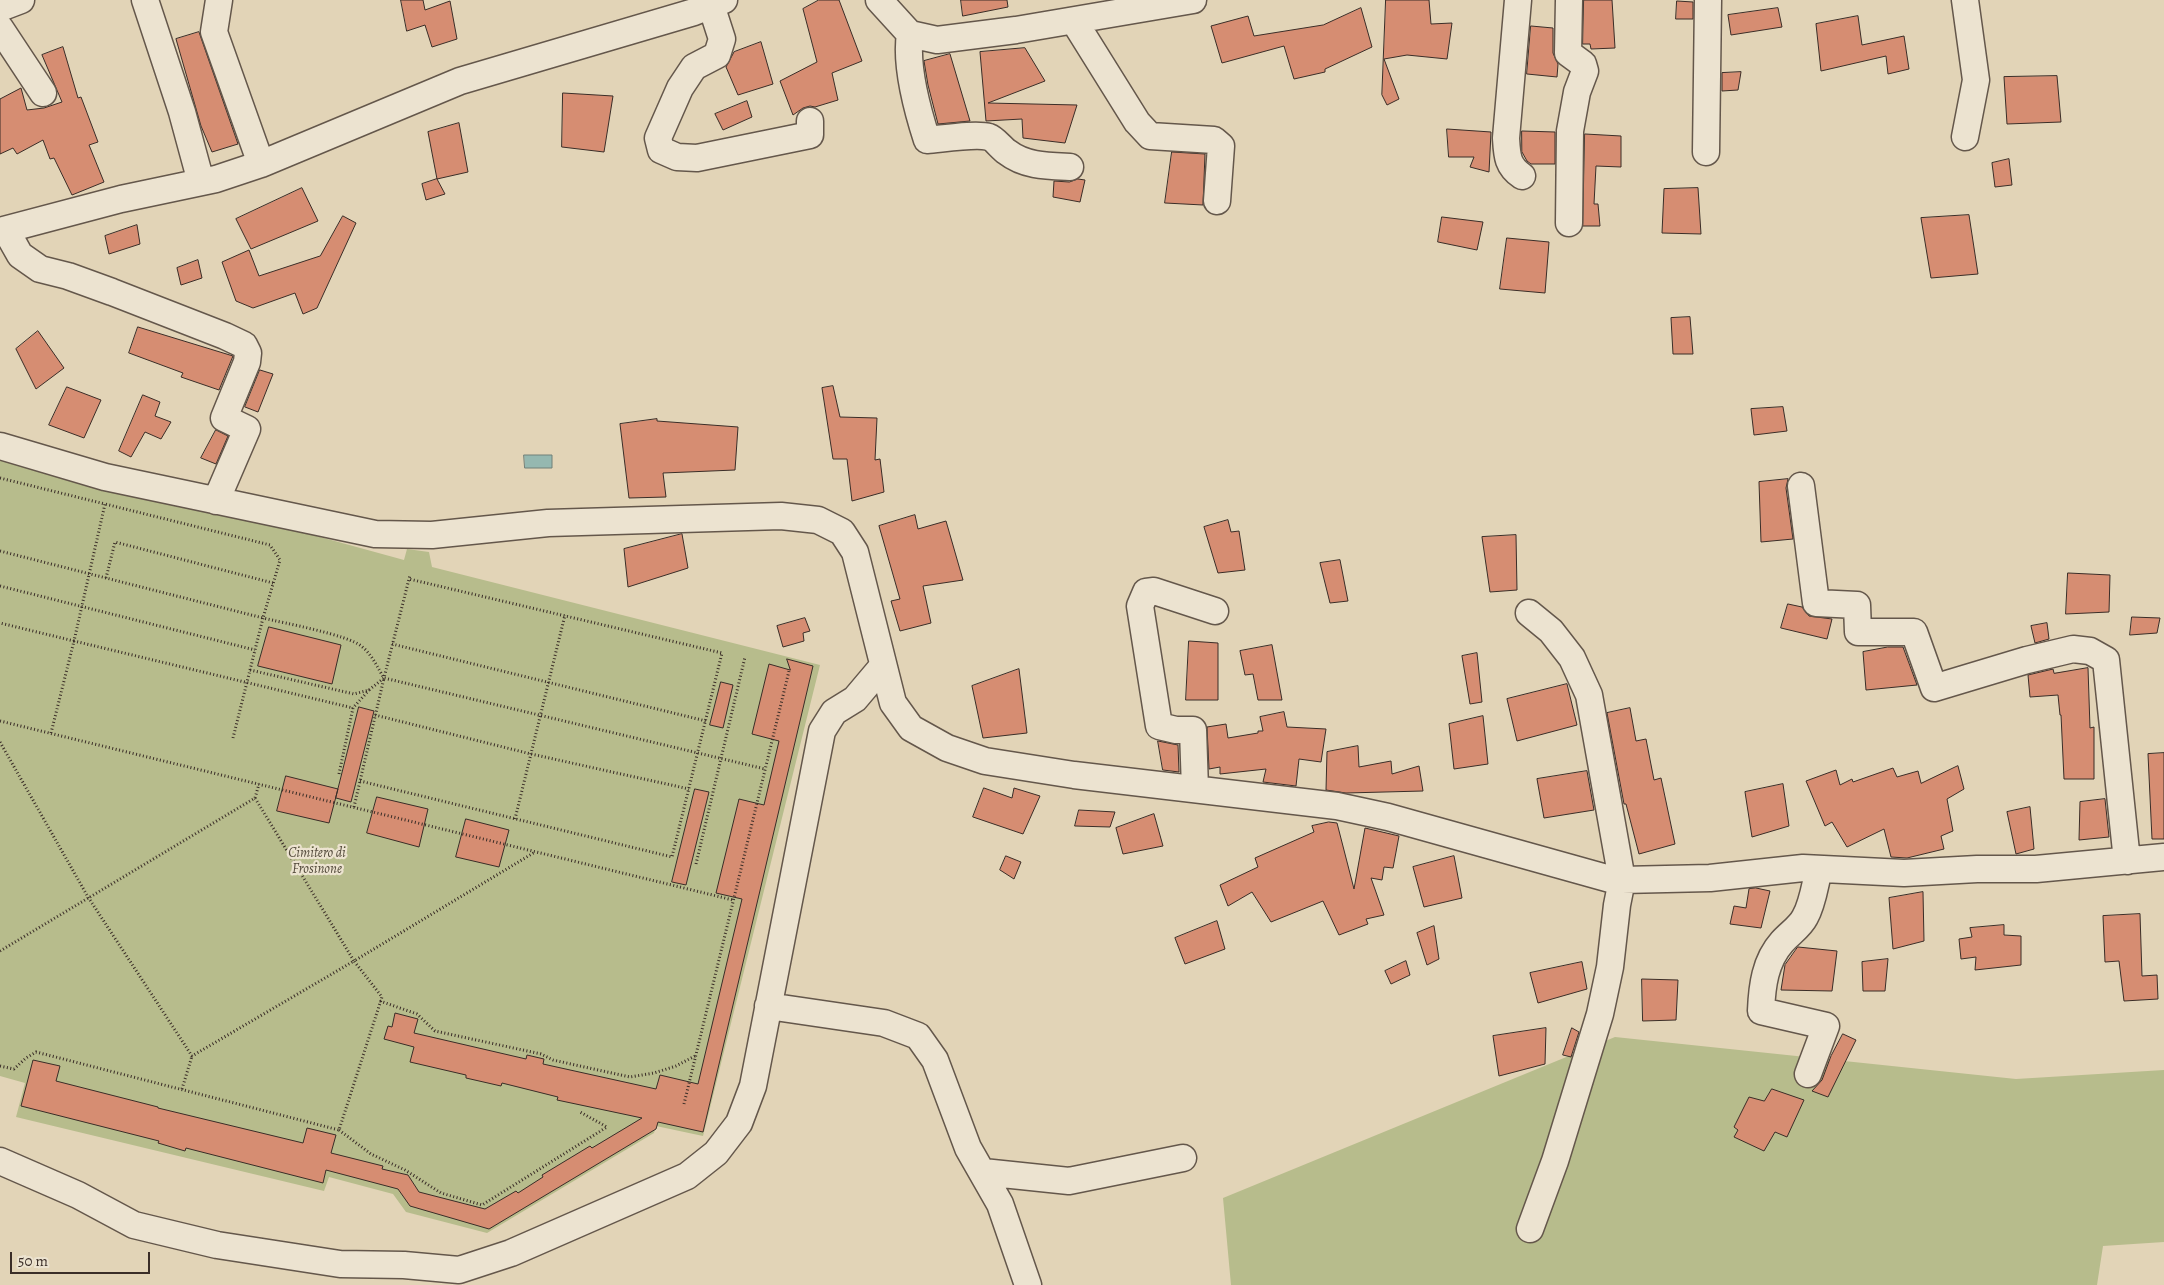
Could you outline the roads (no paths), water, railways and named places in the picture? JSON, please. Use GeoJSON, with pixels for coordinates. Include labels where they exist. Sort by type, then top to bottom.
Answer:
{"type":"FeatureCollection","features":[{"type":"Feature","properties":{"kind":"street"},"geometry":{"type":"LineString","coordinates":[[0,8],[21,0]]}},
{"type":"Feature","properties":{"kind":"street"},"geometry":{"type":"LineString","coordinates":[[145,0],[182,112],[201,182]]}},
{"type":"Feature","properties":{"kind":"street"},"geometry":{"type":"LineString","coordinates":[[219,0],[214,32],[261,164]]}},
{"type":"Feature","properties":{"kind":"street"},"geometry":{"type":"LineString","coordinates":[[879,0],[910,34],[938,40],[1074,21],[1193,0]]}},
{"type":"Feature","properties":{"kind":"street"},"geometry":{"type":"LineString","coordinates":[[1518,0],[1506,138],[1507,159],[1514,170],[1522,176]]}},
{"type":"Feature","properties":{"kind":"street"},"geometry":{"type":"LineString","coordinates":[[1569,0],[1568,52],[1584,64],[1585,71],[1577,92],[1570,130],[1569,223]]}},
{"type":"Feature","properties":{"kind":"street"},"geometry":{"type":"LineString","coordinates":[[1706,152],[1708,0]]}},
{"type":"Feature","properties":{"kind":"street"},"geometry":{"type":"LineString","coordinates":[[1964,0],[1976,80],[1965,137]]}},
{"type":"Feature","properties":{"kind":"street"},"geometry":{"type":"LineString","coordinates":[[216,501],[247,428],[224,418],[247,362],[248,353],[244,345],[112,292],[68,276],[40,269],[20,255],[3,231],[121,199],[201,182],[261,164],[460,81],[718,2],[722,39],[717,55],[694,66],[680,88],[658,138],[661,150],[676,157],[697,158],[758,147],[810,135],[810,121]]}},
{"type":"Feature","properties":{"kind":"street"},"geometry":{"type":"LineString","coordinates":[[1074,21],[1137,122],[1150,136],[1214,140],[1221,146],[1217,200]]}},
{"type":"Feature","properties":{"kind":"street"},"geometry":{"type":"LineString","coordinates":[[0,28],[42,93]]}},
{"type":"Feature","properties":{"kind":"street"},"geometry":{"type":"LineString","coordinates":[[910,34],[908,51],[920,121],[927,140],[969,136],[990,137],[1008,153],[1023,162],[1045,166],[1070,167]]}},
{"type":"Feature","properties":{"kind":"street"},"geometry":{"type":"LineString","coordinates":[[0,446],[105,477],[375,534],[406,535],[568,523],[781,516],[818,520],[842,532],[855,552],[882,667],[893,703],[911,728],[947,748],[985,761],[1074,775],[1337,806],[1388,817],[1610,879],[1622,880],[1710,878],[1804,868],[1904,873],[1978,869],[2036,869],[2164,857]]}},
{"type":"Feature","properties":{"kind":"street"},"geometry":{"type":"LineString","coordinates":[[1801,486],[1816,603],[1857,605],[1858,632],[1914,632],[1934,688],[2026,660],[2073,649],[2090,651],[2106,660],[2127,861]]}},
{"type":"Feature","properties":{"kind":"street"},"geometry":{"type":"LineString","coordinates":[[1196,789],[1193,730],[1176,730],[1159,726],[1140,606],[1146,592],[1154,591],[1215,611]]}},
{"type":"Feature","properties":{"kind":"street"},"geometry":{"type":"LineString","coordinates":[[1529,613],[1551,631],[1572,658],[1589,695],[1622,880],[1617,905],[1610,967],[1600,1014],[1554,1161],[1530,1229]]}},
{"type":"Feature","properties":{"kind":"street"},"geometry":{"type":"LineString","coordinates":[[0,1161],[78,1195],[134,1225],[217,1245],[340,1264],[404,1265],[459,1270],[511,1253],[687,1176],[716,1153],[739,1124],[753,1086],[822,730],[834,712],[855,699],[868,686],[882,667]]}},
{"type":"Feature","properties":{"kind":"street"},"geometry":{"type":"LineString","coordinates":[[855,699],[875,704],[903,717]]}},
{"type":"Feature","properties":{"kind":"street"},"geometry":{"type":"LineString","coordinates":[[1808,1074],[1826,1026],[1761,1011],[1768,964],[1780,944],[1800,926],[1806,916],[1819,869]]}},
{"type":"Feature","properties":{"kind":"street"},"geometry":{"type":"LineString","coordinates":[[768,1006],[884,1023],[918,1036],[935,1060],[968,1148],[1000,1204],[1028,1285]]}},
{"type":"Feature","properties":{"kind":"street"},"geometry":{"type":"LineString","coordinates":[[983,1172],[1069,1181],[1183,1158]]}},
{"type":"Feature","properties":{"kind":"water"},"geometry":{"type":"Polygon","coordinates":[[[524,455],[552,455],[552,468],[525,468],[524,455]]]}},
{"type":"Feature","properties":{"kind":"park label","name":"Cimitero di Frosinone"},"geometry":{"type":"Point","coordinates":[317,862]}}]}
